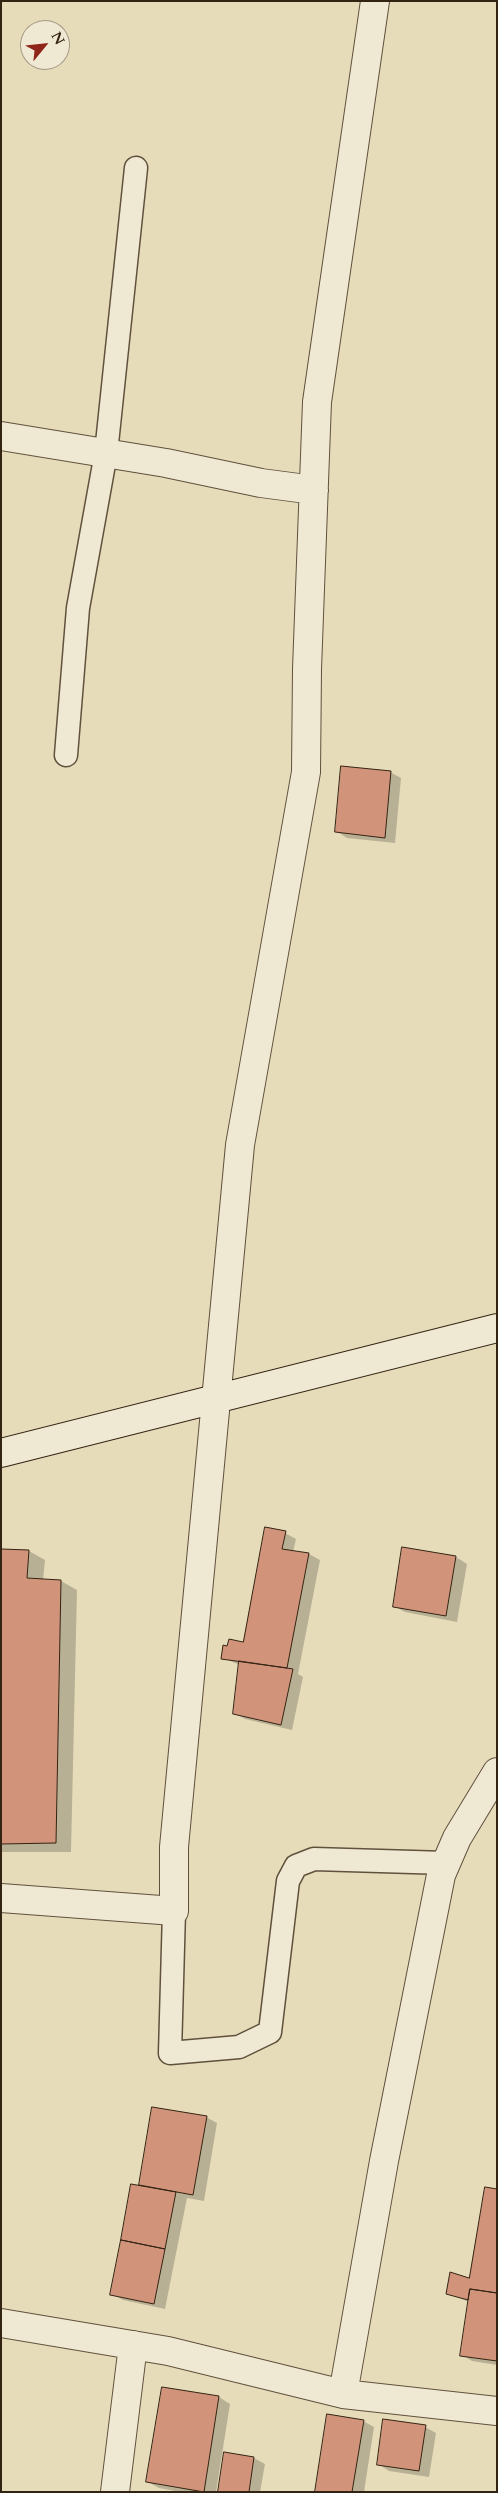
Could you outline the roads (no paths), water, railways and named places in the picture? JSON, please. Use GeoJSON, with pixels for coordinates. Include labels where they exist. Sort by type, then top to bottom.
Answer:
{"type":"FeatureCollection","features":[{"type":"Feature","properties":{"kind":"street"},"geometry":{"type":"LineString","coordinates":[[1,1898],[174,1911],[174,1847],[240,1146],[306,772],[307,669],[317,402],[375,1]]}},
{"type":"Feature","properties":{"kind":"street"},"geometry":{"type":"LineString","coordinates":[[1,436],[166,463],[261,483],[314,490]]}},
{"type":"Feature","properties":{"kind":"street"},"geometry":{"type":"LineString","coordinates":[[1,1453],[497,1328]]}},
{"type":"Feature","properties":{"kind":"street"},"geometry":{"type":"LineString","coordinates":[[343,2394],[386,2152],[440,1875],[457,1838],[497,1772]]}},
{"type":"Feature","properties":{"kind":"street"},"geometry":{"type":"LineString","coordinates":[[1,2323],[168,2351],[343,2394],[497,2411]]}},
{"type":"Feature","properties":{"kind":"street"},"geometry":{"type":"LineString","coordinates":[[115,2492],[133,2345]]}},
{"type":"Feature","properties":{"kind":"lane"},"geometry":{"type":"LineString","coordinates":[[66,756],[78,608],[106,453],[136,168]]}},
{"type":"Feature","properties":{"kind":"lane"},"geometry":{"type":"LineString","coordinates":[[174,1911],[170,2053],[239,2047],[270,2032],[288,1880],[296,1866],[314,1859],[446,1863]]}}]}
